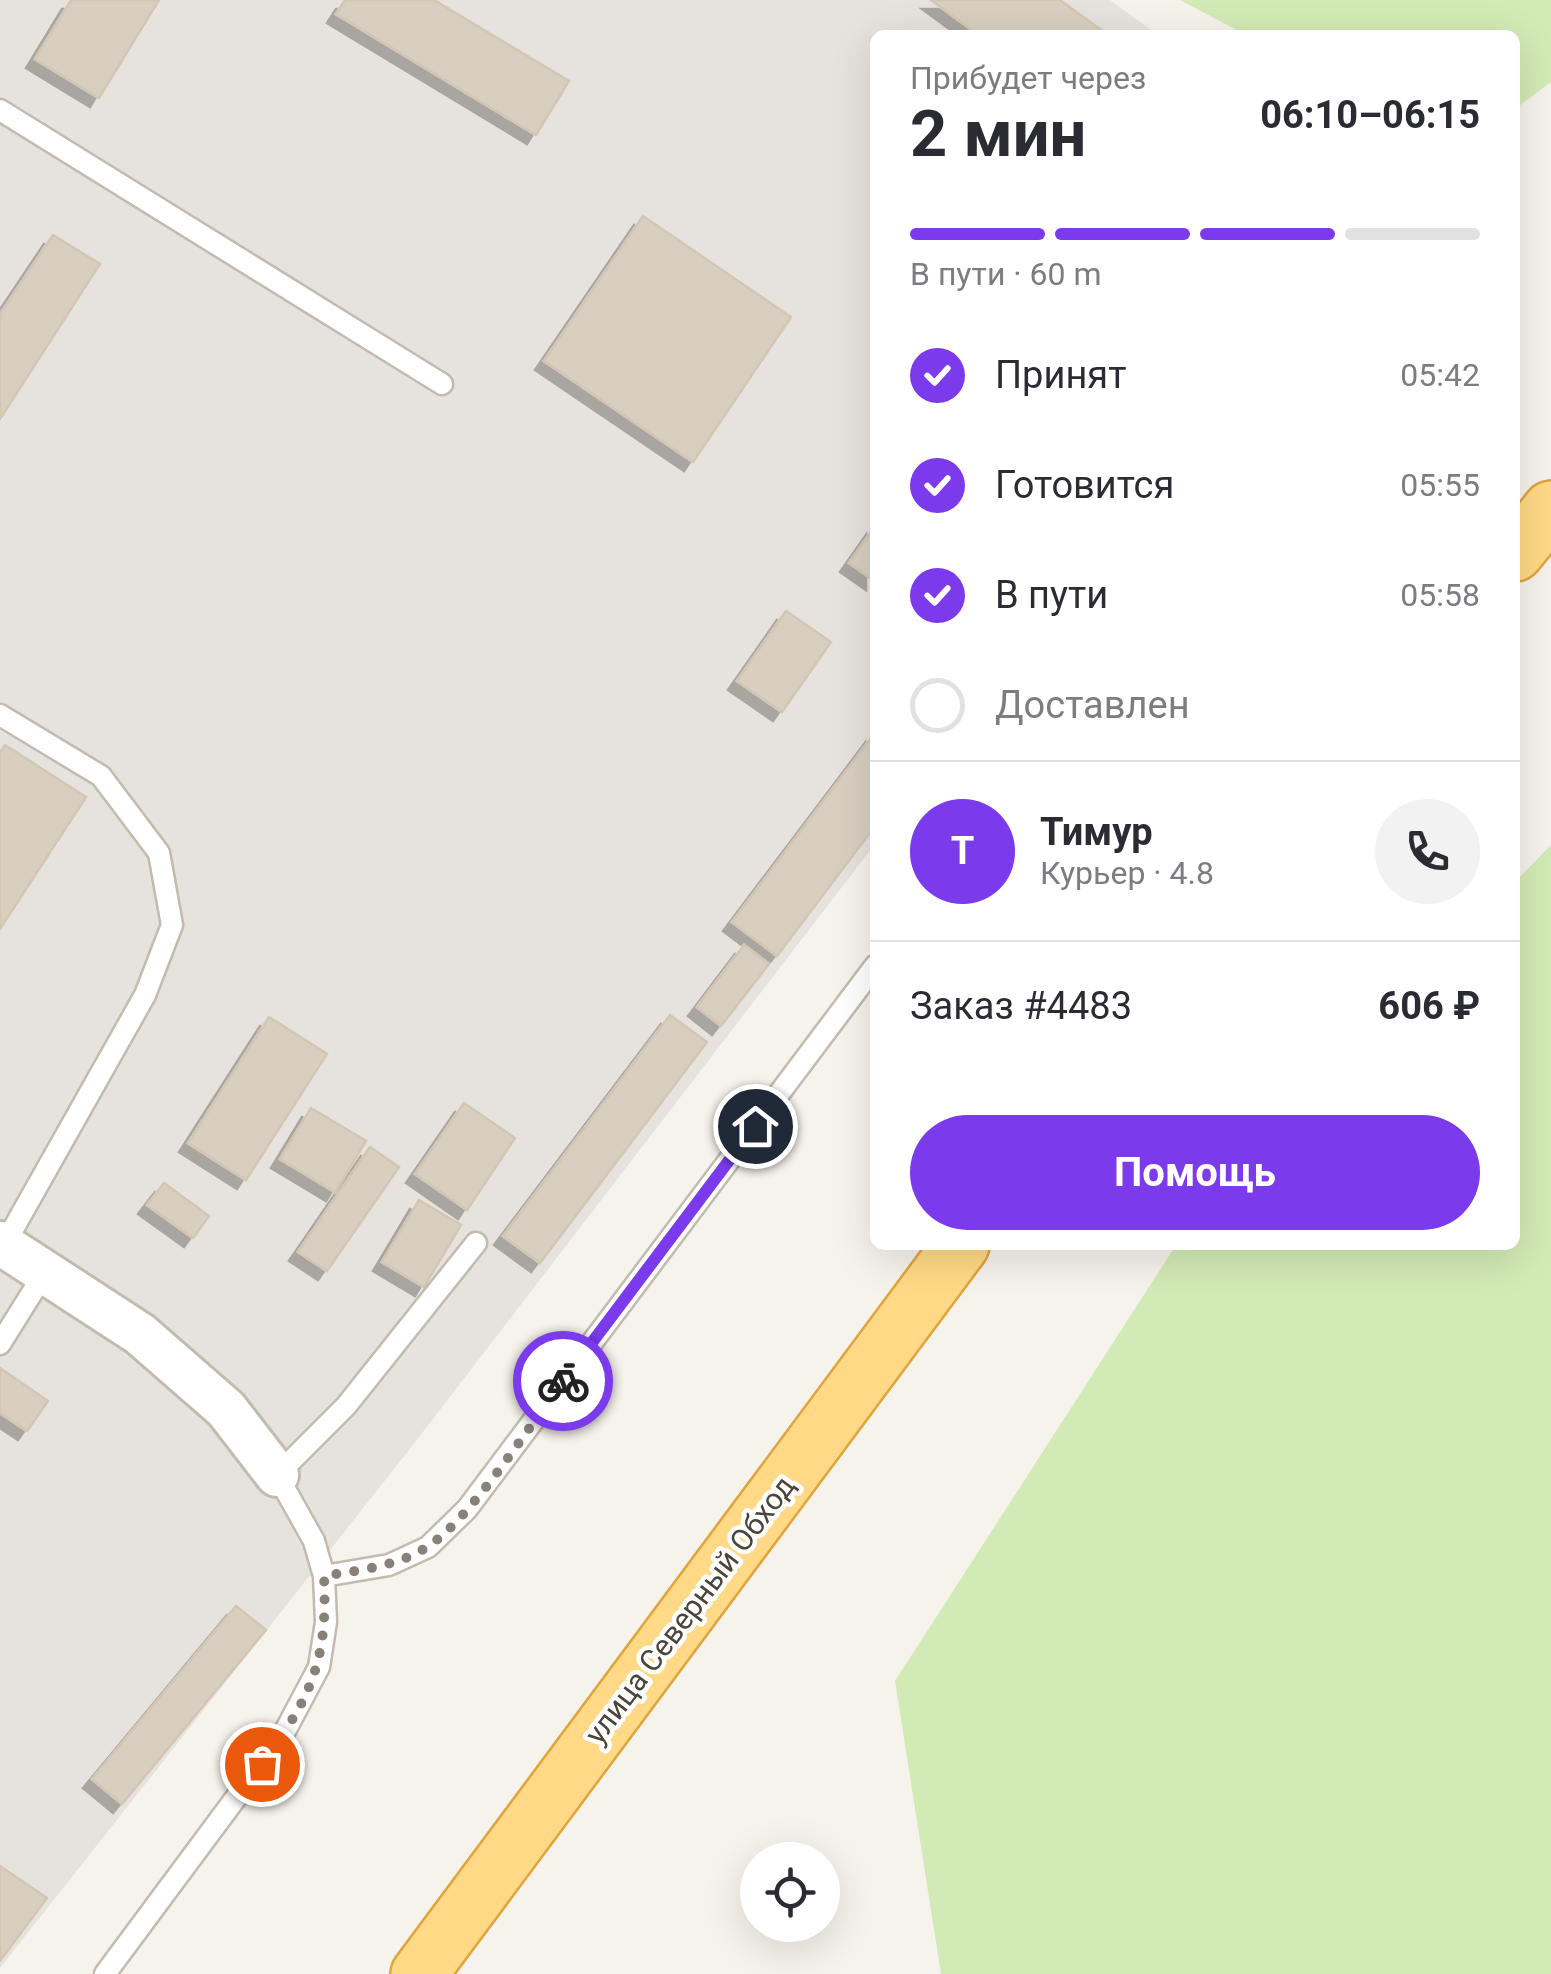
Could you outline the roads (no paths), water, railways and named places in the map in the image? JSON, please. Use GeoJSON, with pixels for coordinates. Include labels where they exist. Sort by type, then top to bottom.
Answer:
{"type":"FeatureCollection","features":[{"type":"Feature","properties":{"kind":"highway"},"geometry":{"type":"LineString","coordinates":[[1520,547],[1551,509]]}},
{"type":"Feature","properties":{"kind":"highway","name":"улица Северный Обход"},"geometry":{"type":"LineString","coordinates":[[419,1974],[957,1250]]}},
{"type":"Feature","properties":{"kind":"street"},"geometry":{"type":"LineString","coordinates":[[2,1244],[140,1334],[226,1409],[276,1475]]}},
{"type":"Feature","properties":{"kind":"lane"},"geometry":{"type":"LineString","coordinates":[[0,110],[442,384]]}},
{"type":"Feature","properties":{"kind":"lane"},"geometry":{"type":"LineString","coordinates":[[0,716],[101,776],[159,854],[172,924],[145,995],[2,1244]]}},
{"type":"Feature","properties":{"kind":"lane"},"geometry":{"type":"LineString","coordinates":[[324,1576],[389,1565],[428,1547],[467,1508],[870,973]]}},
{"type":"Feature","properties":{"kind":"lane"},"geometry":{"type":"LineString","coordinates":[[106,1974],[284,1733],[319,1667],[326,1622],[324,1576],[314,1541],[276,1475],[346,1406],[476,1242]]}},
{"type":"Feature","properties":{"kind":"lane"},"geometry":{"type":"LineString","coordinates":[[0,1344],[46,1272]]}}]}
